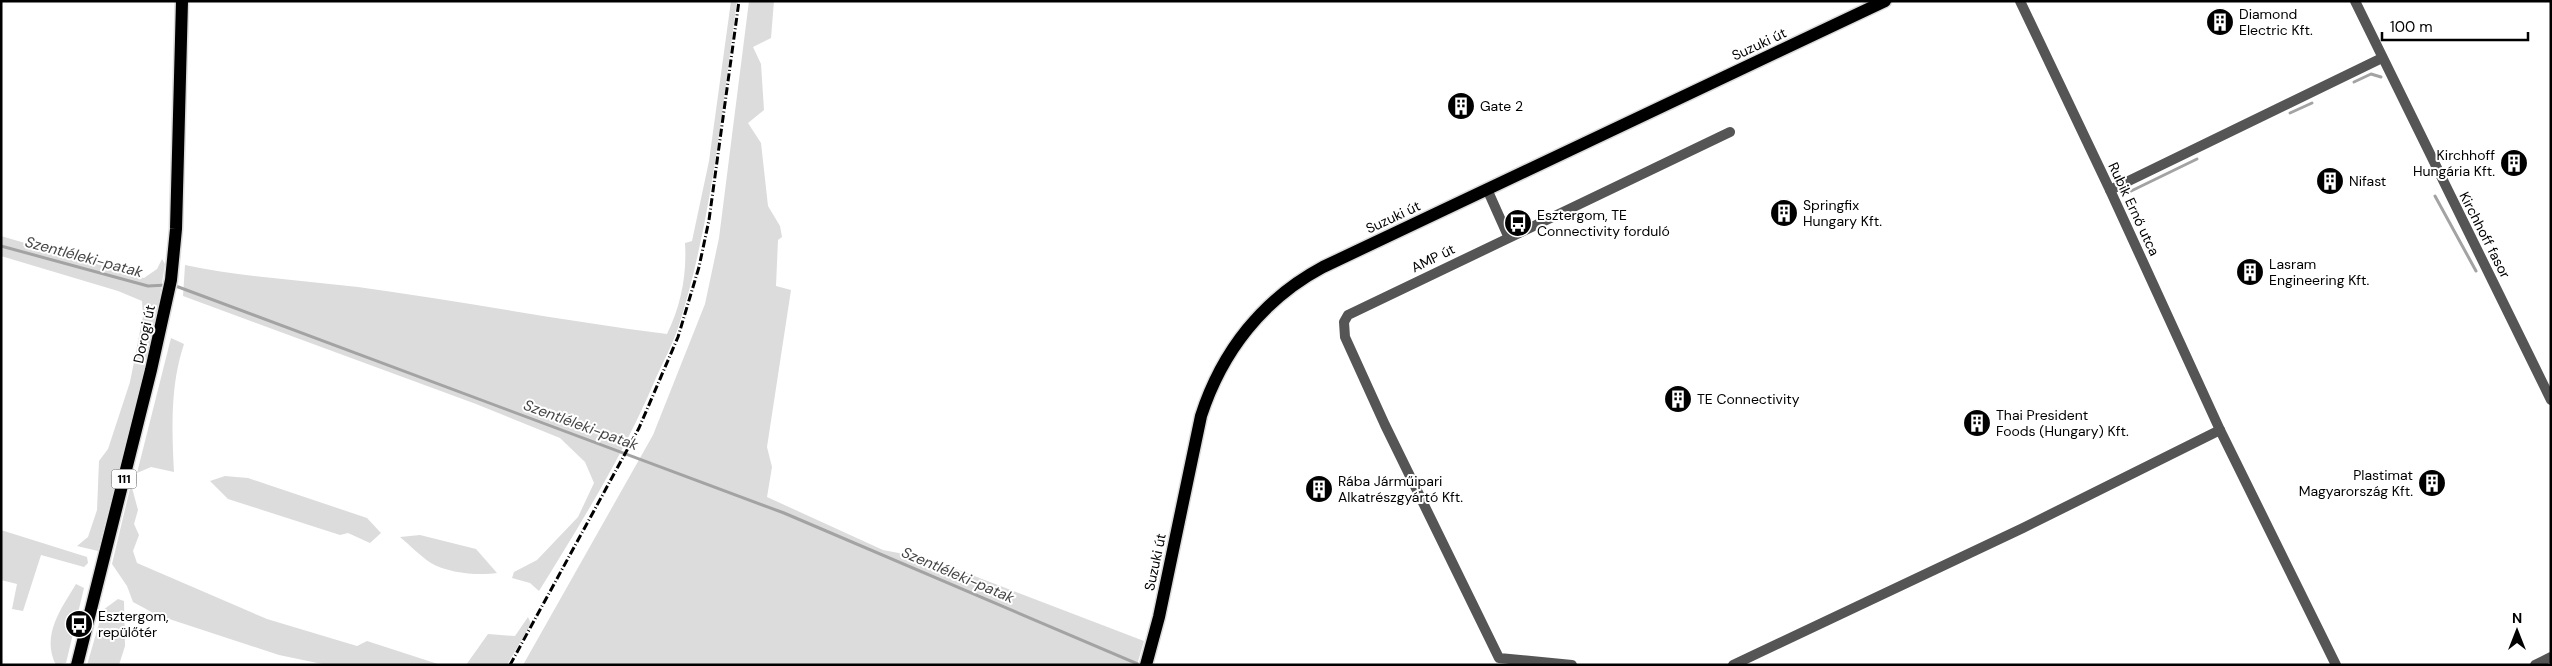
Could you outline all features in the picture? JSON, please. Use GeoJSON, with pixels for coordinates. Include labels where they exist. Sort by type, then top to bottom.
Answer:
{"type":"FeatureCollection","features":[{"type":"Feature","properties":{"kind":"main road","name":"Dorogi út"},"geometry":{"type":"LineString","coordinates":[[77,665],[151,370],[169,286],[176,229],[182,1]]}},
{"type":"Feature","properties":{"kind":"main road","name":"Suzuki út"},"geometry":{"type":"LineString","coordinates":[[1147,660],[1201,416],[1214,380],[1241,338],[1269,304],[1301,279],[1885,1]]}},
{"type":"Feature","properties":{"kind":"street","name":"Rubik Ernő utca"},"geometry":{"type":"LineString","coordinates":[[2020,1],[2110,190],[2220,430],[2336,665]]}},
{"type":"Feature","properties":{"kind":"street","name":"Kirchhoff fasor"},"geometry":{"type":"LineString","coordinates":[[2355,1],[2551,400]]}},
{"type":"Feature","properties":{"kind":"street"},"geometry":{"type":"LineString","coordinates":[[2110,190],[2382,58]]}},
{"type":"Feature","properties":{"kind":"street","name":"AMP út"},"geometry":{"type":"LineString","coordinates":[[1572,665],[1499,658],[1345,336],[1344,322],[1348,315],[1508,236],[1661,166],[1730,132]]}},
{"type":"Feature","properties":{"kind":"street"},"geometry":{"type":"LineString","coordinates":[[1487,189],[1508,236]]}},
{"type":"Feature","properties":{"kind":"street"},"geometry":{"type":"LineString","coordinates":[[1733,665],[2023,528],[2220,430]]}},
{"type":"Feature","properties":{"kind":"street"},"geometry":{"type":"LineString","coordinates":[[2535,665],[2551,657]]}},
{"type":"Feature","properties":{"kind":"shaded area"},"geometry":{"type":"Polygon","coordinates":[[[731,1],[737,1],[715,164],[700,245],[679,325],[630,435],[586,514],[539,591],[530,583],[512,578],[514,572],[537,560],[578,517],[594,483],[585,462],[560,438],[476,404],[183,296],[185,265],[249,275],[358,287],[667,334],[682,290],[685,267],[685,243],[692,241],[709,161],[731,1]]]}},
{"type":"Feature","properties":{"kind":"shaded area"},"geometry":{"type":"Polygon","coordinates":[[[749,1],[774,1],[771,38],[753,47],[761,64],[764,110],[748,123],[761,143],[768,206],[780,226],[782,237],[778,240],[776,286],[791,290],[767,447],[772,467],[767,497],[883,550],[930,559],[1144,641],[1137,665],[523,665],[653,435],[705,304],[719,238],[749,1]]]}},
{"type":"Feature","properties":{"kind":"shaded area"},"geometry":{"type":"Polygon","coordinates":[[[1,236],[144,278],[157,269],[162,259],[165,264],[155,327],[98,551],[77,546],[88,537],[97,510],[99,461],[108,449],[130,382],[143,316],[142,301],[118,291],[1,256],[1,236]]]}},
{"type":"Feature","properties":{"kind":"shaded area"},"geometry":{"type":"Polygon","coordinates":[[[171,338],[184,344],[179,360],[174,391],[174,472],[151,467],[137,473],[171,338]]]}},
{"type":"Feature","properties":{"kind":"shaded area"},"geometry":{"type":"Polygon","coordinates":[[[225,476],[248,478],[367,518],[381,533],[370,543],[348,533],[340,535],[228,499],[210,481],[225,476]]]}},
{"type":"Feature","properties":{"kind":"shaded area"},"geometry":{"type":"Polygon","coordinates":[[[131,484],[138,510],[134,524],[139,535],[133,551],[137,563],[267,619],[357,646],[367,641],[441,665],[327,665],[279,655],[157,615],[133,602],[127,586],[112,564],[131,484]]]}},
{"type":"Feature","properties":{"kind":"shaded area"},"geometry":{"type":"Polygon","coordinates":[[[1,530],[87,557],[88,563],[84,567],[41,555],[23,611],[12,609],[17,584],[1,580],[1,530]]]}},
{"type":"Feature","properties":{"kind":"shaded area"},"geometry":{"type":"Polygon","coordinates":[[[420,535],[476,549],[497,573],[463,573],[431,563],[400,537],[420,535]]]}},
{"type":"Feature","properties":{"kind":"shaded area"},"geometry":{"type":"Polygon","coordinates":[[[76,584],[84,588],[66,663],[56,665],[52,654],[52,633],[59,613],[76,584]]]}},
{"type":"Feature","properties":{"kind":"shaded area"},"geometry":{"type":"Polygon","coordinates":[[[118,599],[124,601],[125,646],[119,665],[87,665],[103,610],[118,599]]]}},
{"type":"Feature","properties":{"kind":"shaded area"},"geometry":{"type":"Polygon","coordinates":[[[528,617],[531,624],[507,665],[466,665],[488,634],[515,636],[528,617]]]}},
{"type":"Feature","properties":{"kind":"waterway"},"geometry":{"type":"LineString","coordinates":[[2354,82],[2371,74],[2381,77]]}},
{"type":"Feature","properties":{"kind":"waterway"},"geometry":{"type":"LineString","coordinates":[[2290,113],[2312,103]]}},
{"type":"Feature","properties":{"kind":"waterway"},"geometry":{"type":"LineString","coordinates":[[2127,193],[2197,159]]}},
{"type":"Feature","properties":{"kind":"waterway"},"geometry":{"type":"LineString","coordinates":[[2435,196],[2476,271]]}},
{"type":"Feature","properties":{"kind":"waterway","name":"Szentléleki-patak"},"geometry":{"type":"LineString","coordinates":[[1,246],[148,286],[167,285]]}},
{"type":"Feature","properties":{"kind":"waterway","name":"Szentléleki-patak"},"geometry":{"type":"LineString","coordinates":[[173,285],[784,513],[1140,665]]}},
{"type":"Feature","properties":{"kind":"railway"},"geometry":{"type":"LineString","coordinates":[[510,665],[639,428],[678,337],[699,267],[709,220],[739,1]]}},
{"type":"Feature","properties":{"kind":"place","name":"Diamond Electric Kft."},"geometry":{"type":"Point","coordinates":[2220,22]}},
{"type":"Feature","properties":{"kind":"place","name":"Gate 2"},"geometry":{"type":"Point","coordinates":[1461,106]}},
{"type":"Feature","properties":{"kind":"place","name":"Kirchhoff Hungária Kft."},"geometry":{"type":"Point","coordinates":[2514,163]}},
{"type":"Feature","properties":{"kind":"place","name":"Nifast"},"geometry":{"type":"Point","coordinates":[2330,181]}},
{"type":"Feature","properties":{"kind":"place","name":"Springfix Hungary Kft."},"geometry":{"type":"Point","coordinates":[1784,213]}},
{"type":"Feature","properties":{"kind":"place","name":"Esztergom, TE Connectivity forduló"},"geometry":{"type":"Point","coordinates":[1518,223]}},
{"type":"Feature","properties":{"kind":"place","name":"Lasram Engineering Kft."},"geometry":{"type":"Point","coordinates":[2250,272]}},
{"type":"Feature","properties":{"kind":"place","name":"TE Connectivity"},"geometry":{"type":"Point","coordinates":[1678,399]}},
{"type":"Feature","properties":{"kind":"place","name":"Thai President Foods (Hungary) Kft."},"geometry":{"type":"Point","coordinates":[1977,423]}},
{"type":"Feature","properties":{"kind":"place","name":"Plastimat Magyarország Kft."},"geometry":{"type":"Point","coordinates":[2432,483]}},
{"type":"Feature","properties":{"kind":"place","name":"Rába Járműipari Alkatrészgyártó Kft."},"geometry":{"type":"Point","coordinates":[1319,489]}},
{"type":"Feature","properties":{"kind":"place","name":"Esztergom, repülőtér"},"geometry":{"type":"Point","coordinates":[79,624]}}]}
